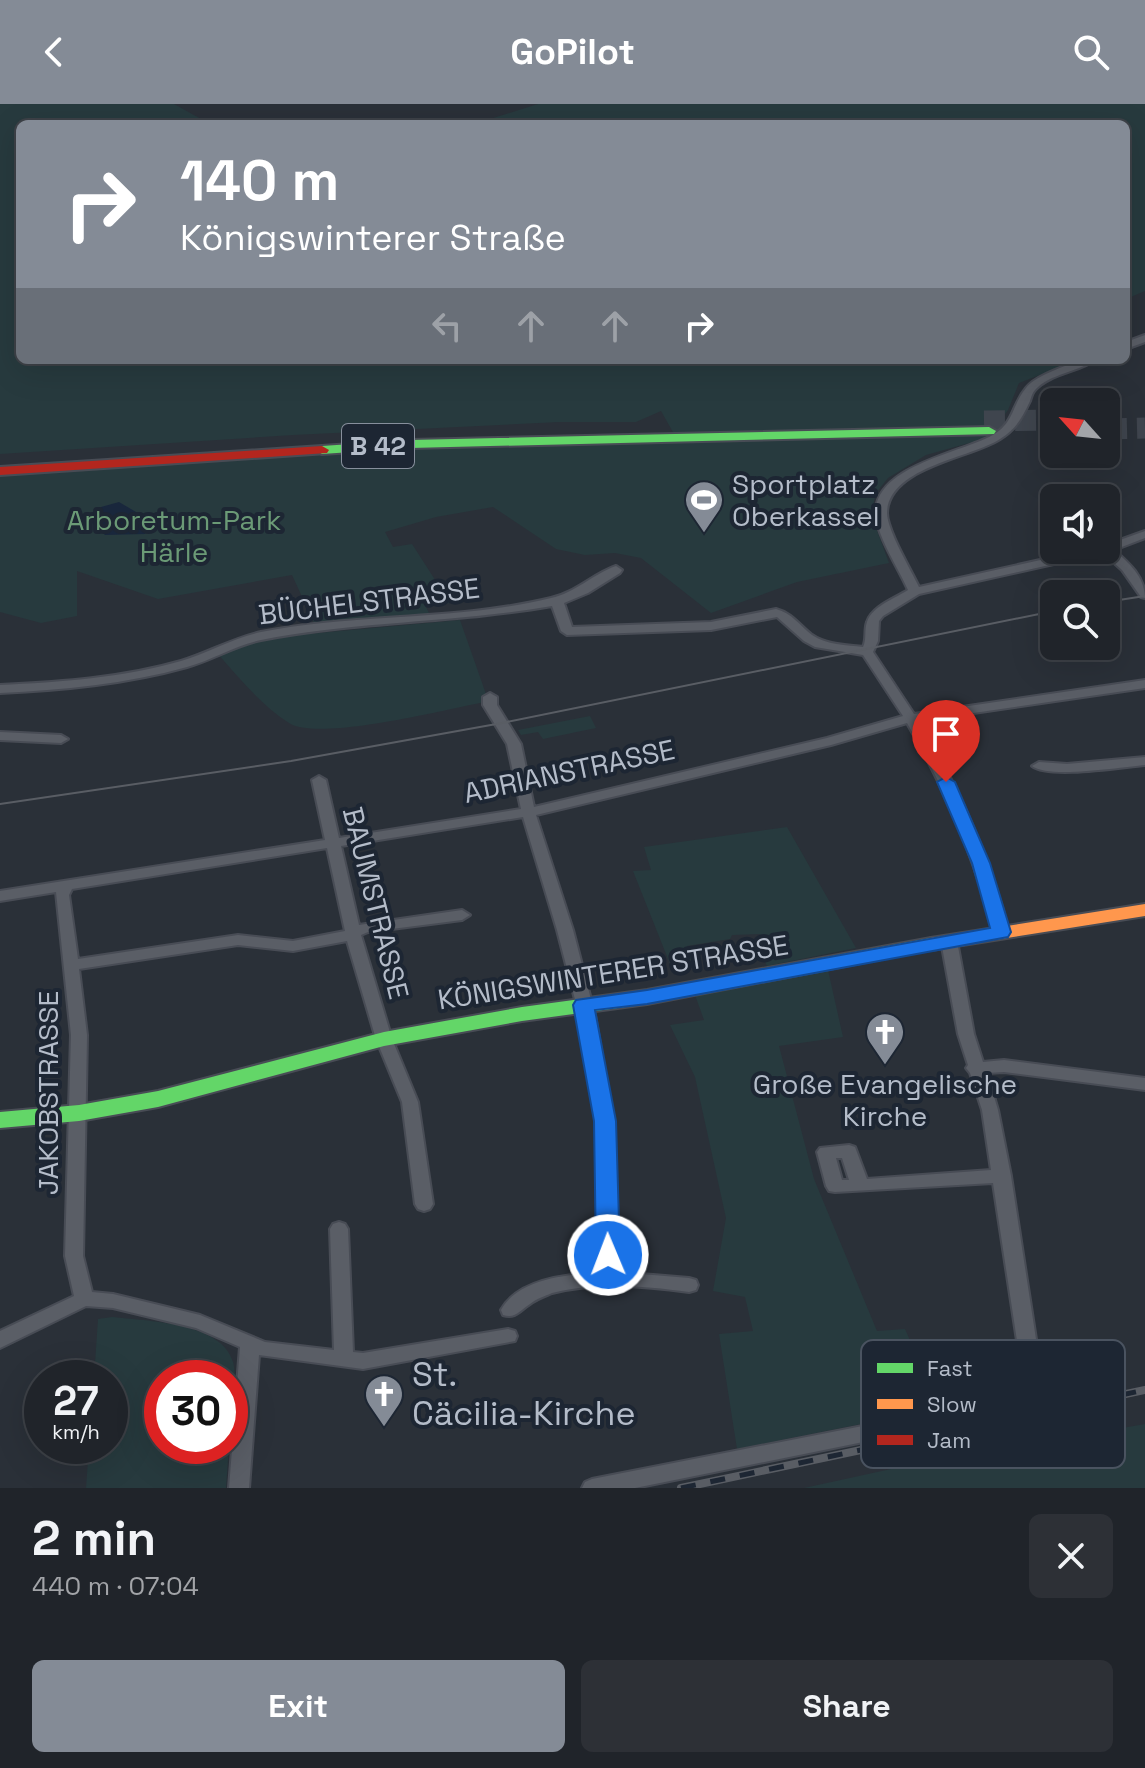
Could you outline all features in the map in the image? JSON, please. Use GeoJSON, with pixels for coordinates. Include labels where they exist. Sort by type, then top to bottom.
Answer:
{"type":"FeatureCollection","features":[{"type":"Feature","properties":{"kind":"main road","name":"B 42"},"geometry":{"type":"LineString","coordinates":[[0,460],[350,437],[987,426],[410,444],[0,471]]}},
{"type":"Feature","properties":{"kind":"main road","name":"KÖNIGSWINTERER STRASSE"},"geometry":{"type":"LineString","coordinates":[[0,1120],[79,1113],[230,1082],[384,1039],[1145,910]]}},
{"type":"Feature","properties":{"kind":"street"},"geometry":{"type":"LineString","coordinates":[[915,591],[884,527],[881,513],[885,499],[896,484],[922,466],[994,439],[1013,425],[1031,388],[1080,364]]}},
{"type":"Feature","properties":{"kind":"street"},"geometry":{"type":"LineString","coordinates":[[1120,543],[1145,534]]}},
{"type":"Feature","properties":{"kind":"street"},"geometry":{"type":"LineString","coordinates":[[1120,562],[1145,594]]}},
{"type":"Feature","properties":{"kind":"street"},"geometry":{"type":"LineString","coordinates":[[867,652],[872,641],[873,621],[879,613],[915,591],[1040,563]]}},
{"type":"Feature","properties":{"kind":"street","name":"BÜCHELSTRASSE"},"geometry":{"type":"LineString","coordinates":[[0,689],[66,686],[128,676],[187,663],[258,636],[438,618],[557,601],[584,590],[616,570]]}},
{"type":"Feature","properties":{"kind":"street"},"geometry":{"type":"LineString","coordinates":[[557,601],[567,631],[711,626],[776,613],[819,644],[867,652],[932,752],[981,863],[1001,932]]}},
{"type":"Feature","properties":{"kind":"street","name":"ADRIANSTRASSE"},"geometry":{"type":"LineString","coordinates":[[0,896],[528,811],[831,741],[911,718],[1145,684]]}},
{"type":"Feature","properties":{"kind":"street"},"geometry":{"type":"LineString","coordinates":[[490,697],[490,705],[514,744],[528,811],[565,930],[583,1005],[605,1121],[608,1277]]}},
{"type":"Feature","properties":{"kind":"street"},"geometry":{"type":"LineString","coordinates":[[0,736],[61,739]]}},
{"type":"Feature","properties":{"kind":"street"},"geometry":{"type":"LineString","coordinates":[[1039,766],[1067,768],[1145,761]]}},
{"type":"Feature","properties":{"kind":"street","name":"BAUMSTRASSE"},"geometry":{"type":"LineString","coordinates":[[319,780],[353,934],[384,1039],[410,1102],[424,1204]]}},
{"type":"Feature","properties":{"kind":"street","name":"JAKOBSTRASSE"},"geometry":{"type":"LineString","coordinates":[[65,887],[62,895],[73,965],[79,1035],[74,1256],[84,1299]]}},
{"type":"Feature","properties":{"kind":"street"},"geometry":{"type":"LineString","coordinates":[[73,965],[238,940],[293,946],[353,934],[365,928],[462,915]]}},
{"type":"Feature","properties":{"kind":"street"},"geometry":{"type":"LineString","coordinates":[[949,941],[974,1068],[990,1110],[1026,1340]]}},
{"type":"Feature","properties":{"kind":"street"},"geometry":{"type":"LineString","coordinates":[[974,1068],[1004,1066],[1145,1084]]}},
{"type":"Feature","properties":{"kind":"street"},"geometry":{"type":"LineString","coordinates":[[860,1186],[1002,1176]]}},
{"type":"Feature","properties":{"kind":"street"},"geometry":{"type":"LineString","coordinates":[[339,1229],[344,1360]]}},
{"type":"Feature","properties":{"kind":"street"},"geometry":{"type":"LineString","coordinates":[[510,1310],[526,1294],[608,1277],[689,1285]]}},
{"type":"Feature","properties":{"kind":"street"},"geometry":{"type":"LineString","coordinates":[[0,1340],[84,1299],[113,1301],[200,1322],[250,1345],[344,1360],[363,1361],[508,1336]]}},
{"type":"Feature","properties":{"kind":"street"},"geometry":{"type":"LineString","coordinates":[[239,1488],[250,1345]]}},
{"type":"Feature","properties":{"kind":"street"},"geometry":{"type":"LineString","coordinates":[[592,1488],[861,1434]]}},
{"type":"Feature","properties":{"kind":"green space"},"geometry":{"type":"Polygon","coordinates":[[[0,104],[174,104],[203,120],[16,120],[16,364],[1066,365],[1019,383],[1008,410],[987,438],[926,455],[888,478],[876,493],[871,514],[889,563],[797,582],[711,613],[641,558],[615,553],[585,555],[556,549],[493,507],[436,517],[385,532],[393,547],[412,544],[450,603],[426,607],[431,617],[316,627],[292,575],[158,599],[77,571],[77,616],[41,623],[0,612],[0,476],[373,450],[678,441],[661,411],[636,422],[559,422],[293,435],[0,454],[0,104]]]}},
{"type":"Feature","properties":{"kind":"green space"},"geometry":{"type":"Polygon","coordinates":[[[538,104],[1145,104],[1145,291],[1130,297],[1130,120],[487,120],[538,104]]]}},
{"type":"Feature","properties":{"kind":"green space","name":"Arboretum-Park Härle"},"geometry":{"type":"Polygon","coordinates":[[[460,620],[487,697],[485,702],[354,727],[304,728],[289,723],[260,700],[218,654],[263,638],[460,620]]]}},
{"type":"Feature","properties":{"kind":"green space"},"geometry":{"type":"Polygon","coordinates":[[[590,716],[596,728],[543,739],[538,732],[521,735],[518,730],[590,716]]]}},
{"type":"Feature","properties":{"kind":"green space"},"geometry":{"type":"Polygon","coordinates":[[[787,827],[856,948],[767,966],[757,946],[765,944],[760,934],[732,935],[730,939],[687,946],[693,960],[670,964],[633,871],[651,870],[644,847],[787,827]]]}},
{"type":"Feature","properties":{"kind":"green space"},"geometry":{"type":"Polygon","coordinates":[[[828,970],[843,1037],[779,1046],[814,1179],[877,1331],[905,1329],[910,1340],[861,1340],[861,1424],[737,1449],[719,1334],[753,1331],[745,1297],[713,1291],[726,1218],[695,1077],[670,1025],[704,1020],[695,995],[828,970]]]}},
{"type":"Feature","properties":{"kind":"green space"},"geometry":{"type":"Polygon","coordinates":[[[112,1317],[181,1326],[199,1331],[226,1349],[232,1360],[144,1360],[144,1464],[228,1464],[226,1488],[86,1488],[88,1464],[128,1464],[128,1360],[95,1360],[98,1319],[112,1317]]]}},
{"type":"Feature","properties":{"kind":"green space"},"geometry":{"type":"Polygon","coordinates":[[[1145,1424],[1145,1488],[804,1488],[897,1468],[1125,1468],[1125,1428],[1145,1424]]]}},
{"type":"Feature","properties":{"kind":"water"},"geometry":{"type":"Polygon","coordinates":[[[119,502],[148,519],[143,525],[147,531],[145,534],[105,535],[91,522],[101,507],[119,502]]]}},
{"type":"Feature","properties":{"kind":"tunnel"},"geometry":{"type":"LineString","coordinates":[[984,421],[1040,420]]}},
{"type":"Feature","properties":{"kind":"tunnel"},"geometry":{"type":"LineString","coordinates":[[1120,429],[1145,428]]}},
{"type":"Feature","properties":{"kind":"tram line"},"geometry":{"type":"LineString","coordinates":[[1120,600],[1145,596]]}},
{"type":"Feature","properties":{"kind":"tram line"},"geometry":{"type":"LineString","coordinates":[[0,804],[291,761],[502,723],[1040,614]]}},
{"type":"Feature","properties":{"kind":"railway"},"geometry":{"type":"LineString","coordinates":[[1125,1394],[1145,1390]]}},
{"type":"Feature","properties":{"kind":"railway"},"geometry":{"type":"LineString","coordinates":[[681,1488],[861,1450]]}},
{"type":"Feature","properties":{"kind":"traffic: fast"},"geometry":{"type":"LineString","coordinates":[[322,450],[410,444],[989,431]]}},
{"type":"Feature","properties":{"kind":"traffic: fast"},"geometry":{"type":"LineString","coordinates":[[0,1120],[79,1113],[158,1099],[384,1039],[522,1014],[647,997],[931,944]]}},
{"type":"Feature","properties":{"kind":"traffic: slow"},"geometry":{"type":"LineString","coordinates":[[931,944],[1145,910]]}},
{"type":"Feature","properties":{"kind":"traffic: jam"},"geometry":{"type":"LineString","coordinates":[[0,471],[322,450]]}},
{"type":"Feature","properties":{"kind":"place","name":"Sportplatz Oberkassel"},"geometry":{"type":"Point","coordinates":[704,534]}},
{"type":"Feature","properties":{"kind":"place","name":"Große Evangelische Kirche"},"geometry":{"type":"Point","coordinates":[885,1066]}},
{"type":"Feature","properties":{"kind":"place","name":"St. Cäcilia-Kirche"},"geometry":{"type":"Point","coordinates":[384,1428]}},
{"type":"Feature","properties":{"kind":"route"},"geometry":{"type":"LineString","coordinates":[[608,1255],[605,1121],[583,1005],[647,997],[1001,932],[981,863],[946,782]]}}]}
